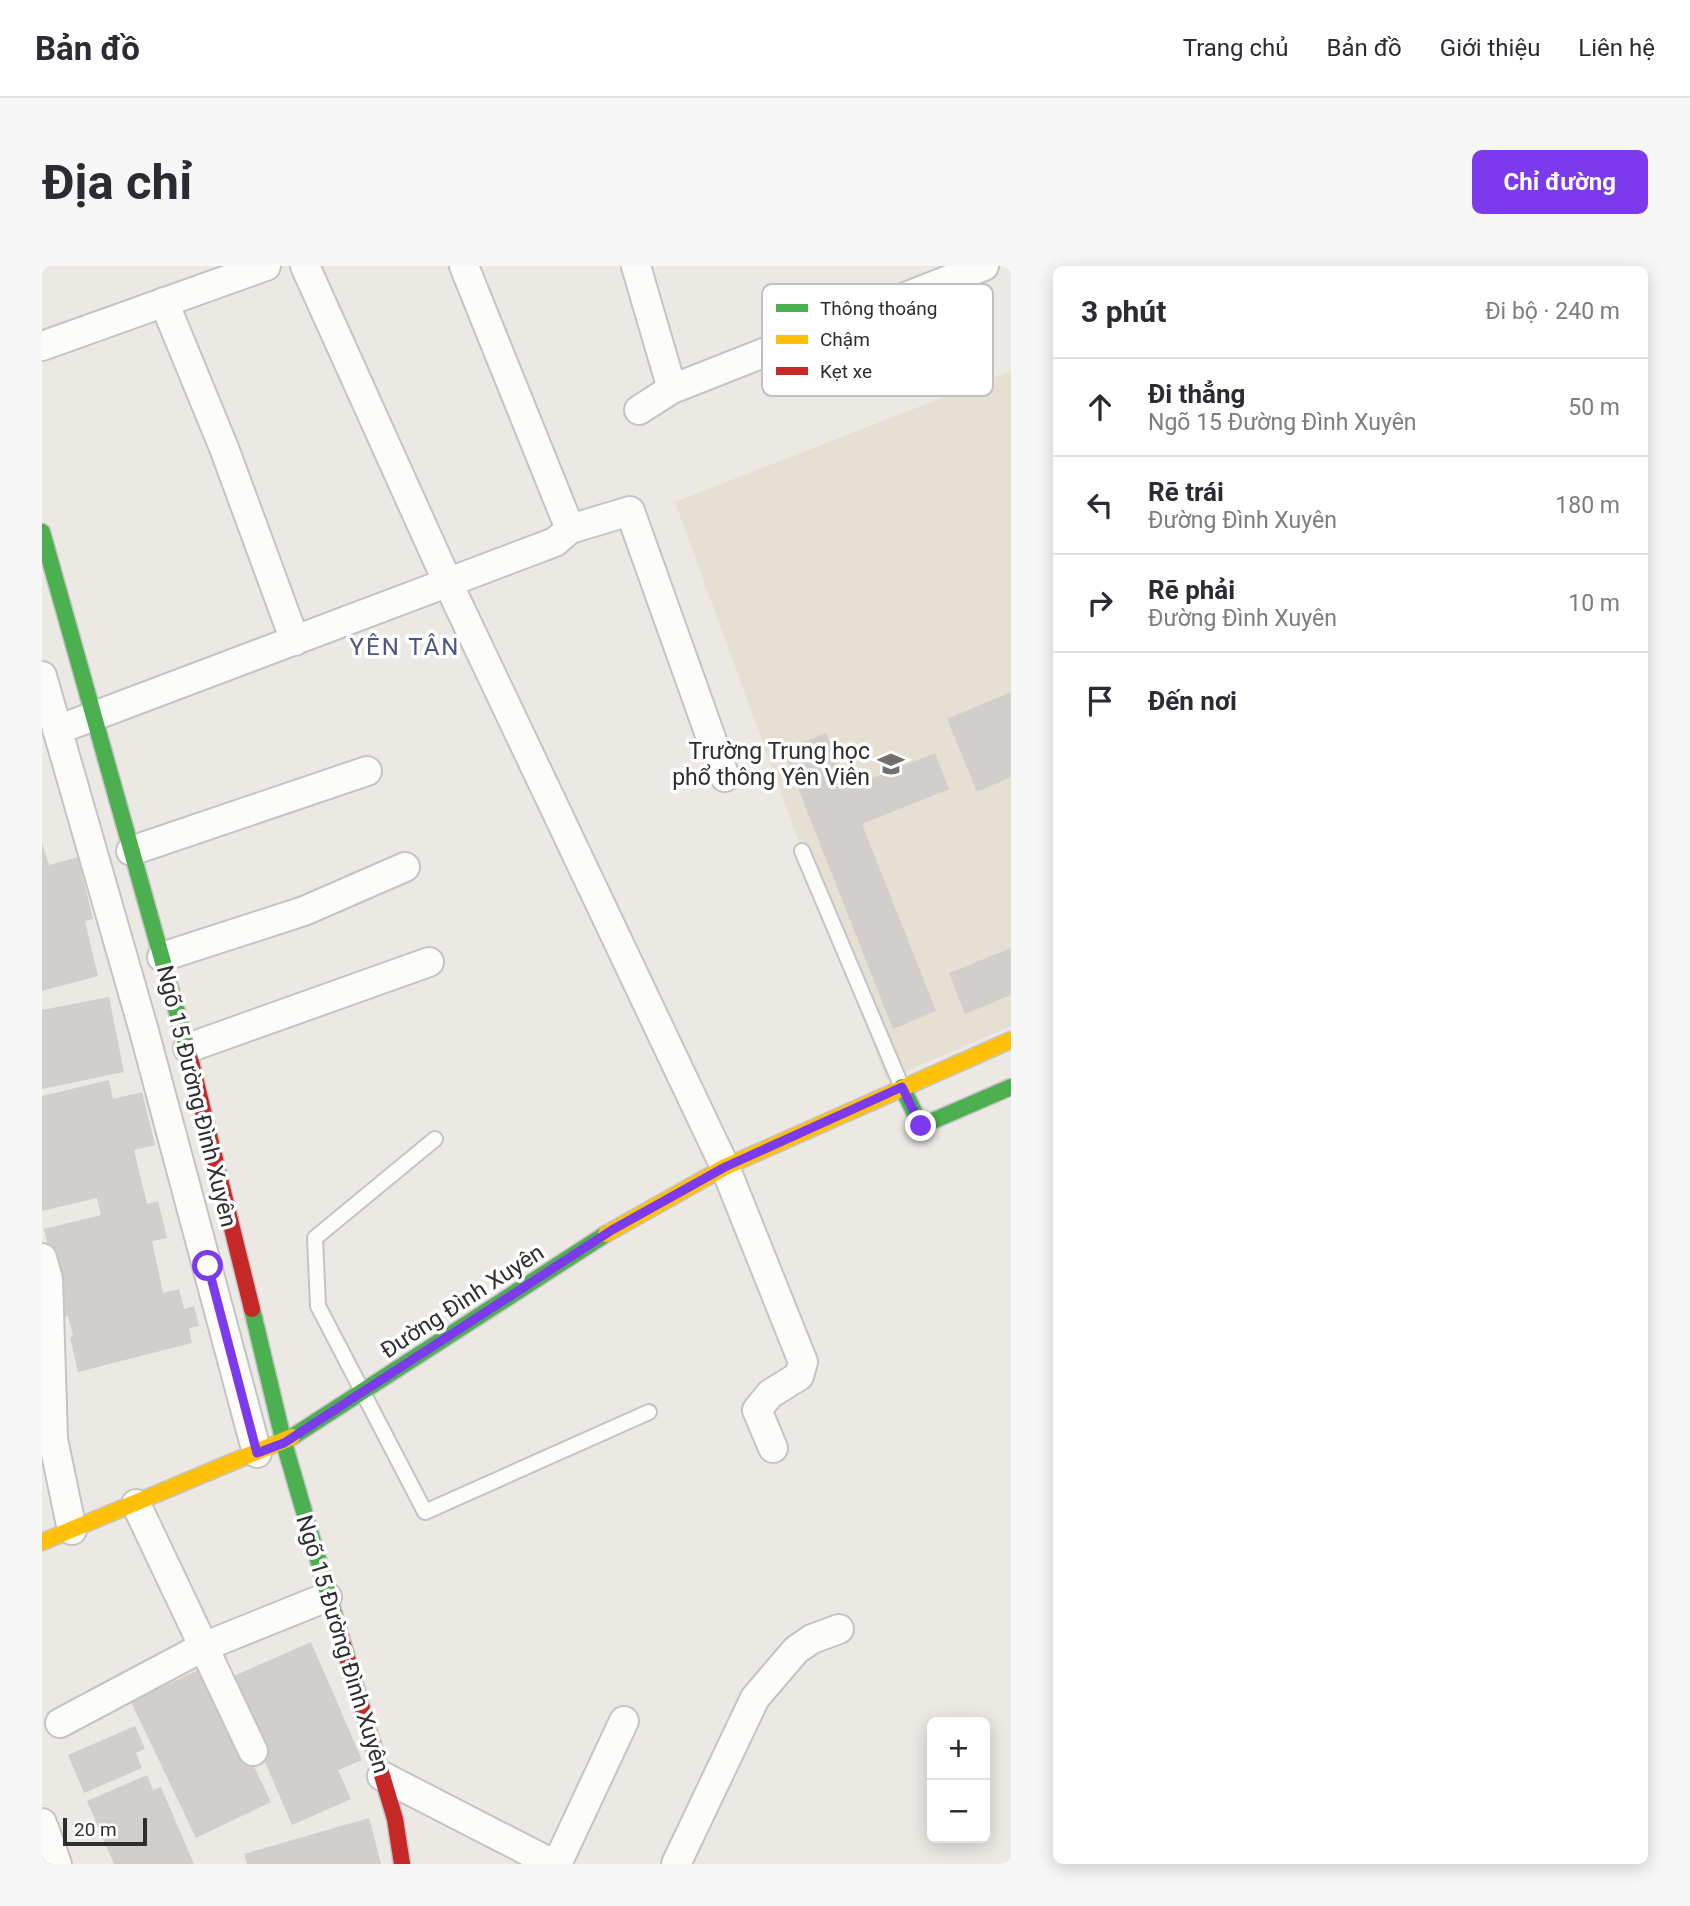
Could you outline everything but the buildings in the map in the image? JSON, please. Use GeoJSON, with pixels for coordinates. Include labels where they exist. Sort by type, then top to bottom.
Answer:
{"type":"FeatureCollection","features":[{"type":"Feature","properties":{"kind":"street"},"geometry":{"type":"LineString","coordinates":[[42,346],[265,266]]}},
{"type":"Feature","properties":{"kind":"street"},"geometry":{"type":"LineString","coordinates":[[305,266],[448,583],[725,1167],[803,1362],[799,1376],[770,1394],[757,1410],[773,1448]]}},
{"type":"Feature","properties":{"kind":"street"},"geometry":{"type":"LineString","coordinates":[[464,266],[570,529]]}},
{"type":"Feature","properties":{"kind":"street"},"geometry":{"type":"LineString","coordinates":[[636,266],[672,389]]}},
{"type":"Feature","properties":{"kind":"street"},"geometry":{"type":"LineString","coordinates":[[938,284],[984,266]]}},
{"type":"Feature","properties":{"kind":"street"},"geometry":{"type":"LineString","coordinates":[[164,302],[223,448],[295,641]]}},
{"type":"Feature","properties":{"kind":"street"},"geometry":{"type":"LineString","coordinates":[[639,410],[672,389],[762,354]]}},
{"type":"Feature","properties":{"kind":"street"},"geometry":{"type":"LineString","coordinates":[[57,730],[555,542],[570,529],[630,511],[724,777]]}},
{"type":"Feature","properties":{"kind":"street","name":"Ngõ 15 Đường Đình Xuyên"},"geometry":{"type":"LineString","coordinates":[[42,533],[188,1048],[284,1443],[327,1597],[395,1819],[402,1864]]}},
{"type":"Feature","properties":{"kind":"street","name":"Ngõ 15 Đường Đình Xuyên"},"geometry":{"type":"LineString","coordinates":[[42,676],[144,1031],[257,1453]]}},
{"type":"Feature","properties":{"kind":"street"},"geometry":{"type":"LineString","coordinates":[[131,851],[367,771]]}},
{"type":"Feature","properties":{"kind":"street"},"geometry":{"type":"LineString","coordinates":[[162,957],[304,911],[405,867]]}},
{"type":"Feature","properties":{"kind":"street"},"geometry":{"type":"LineString","coordinates":[[188,1048],[429,962]]}},
{"type":"Feature","properties":{"kind":"street","name":"Đường Đình Xuyên"},"geometry":{"type":"LineString","coordinates":[[42,1542],[284,1443],[612,1230],[725,1167],[1011,1040]]}},
{"type":"Feature","properties":{"kind":"street"},"geometry":{"type":"LineString","coordinates":[[902,1087],[921,1126],[1011,1087]]}},
{"type":"Feature","properties":{"kind":"street"},"geometry":{"type":"LineString","coordinates":[[42,1258],[48,1279],[53,1439],[51,1474],[72,1530]]}},
{"type":"Feature","properties":{"kind":"street"},"geometry":{"type":"LineString","coordinates":[[136,1504],[253,1751]]}},
{"type":"Feature","properties":{"kind":"street"},"geometry":{"type":"LineString","coordinates":[[60,1723],[203,1647],[327,1597]]}},
{"type":"Feature","properties":{"kind":"street"},"geometry":{"type":"LineString","coordinates":[[676,1864],[755,1698],[796,1650],[812,1639],[839,1629]]}},
{"type":"Feature","properties":{"kind":"street"},"geometry":{"type":"LineString","coordinates":[[382,1776],[555,1864],[624,1721]]}},
{"type":"Feature","properties":{"kind":"street"},"geometry":{"type":"LineString","coordinates":[[42,1823],[57,1864]]}},
{"type":"Feature","properties":{"kind":"lane"},"geometry":{"type":"LineString","coordinates":[[802,851],[902,1087]]}},
{"type":"Feature","properties":{"kind":"lane"},"geometry":{"type":"LineString","coordinates":[[435,1139],[315,1238],[318,1306],[425,1512],[649,1412]]}},
{"type":"Feature","properties":{"kind":"shaded area","name":"Trường Trung học phổ thông Yên Viên"},"geometry":{"type":"Polygon","coordinates":[[[1011,371],[1011,1026],[886,1080],[675,502],[947,396],[993,396],[993,378],[1011,371]]]}},
{"type":"Feature","properties":{"kind":"traffic: fast"},"geometry":{"type":"LineString","coordinates":[[42,532],[191,1062]]}},
{"type":"Feature","properties":{"kind":"traffic: fast"},"geometry":{"type":"LineString","coordinates":[[902,1087],[921,1126],[1011,1087]]}},
{"type":"Feature","properties":{"kind":"traffic: fast"},"geometry":{"type":"LineString","coordinates":[[292,1437],[606,1234]]}},
{"type":"Feature","properties":{"kind":"traffic: fast"},"geometry":{"type":"LineString","coordinates":[[252,1309],[284,1443],[339,1631]]}},
{"type":"Feature","properties":{"kind":"traffic: slow"},"geometry":{"type":"LineString","coordinates":[[606,1234],[725,1167],[1011,1040]]}},
{"type":"Feature","properties":{"kind":"traffic: slow"},"geometry":{"type":"LineString","coordinates":[[42,1542],[292,1437]]}},
{"type":"Feature","properties":{"kind":"traffic: jam"},"geometry":{"type":"LineString","coordinates":[[191,1062],[252,1309]]}},
{"type":"Feature","properties":{"kind":"traffic: jam"},"geometry":{"type":"LineString","coordinates":[[339,1631],[395,1819],[402,1864]]}},
{"type":"Feature","properties":{"kind":"place","name":"Trường Trung học phổ thông Yên Viên"},"geometry":{"type":"Point","coordinates":[891,764]}},
{"type":"Feature","properties":{"kind":"district","name":"YÊN TÂN"},"geometry":{"type":"Point","coordinates":[405,647]}},
{"type":"Feature","properties":{"kind":"route"},"geometry":{"type":"LineString","coordinates":[[208,1266],[257,1453],[284,1443],[612,1230],[725,1167],[902,1087],[921,1126]]}}]}
